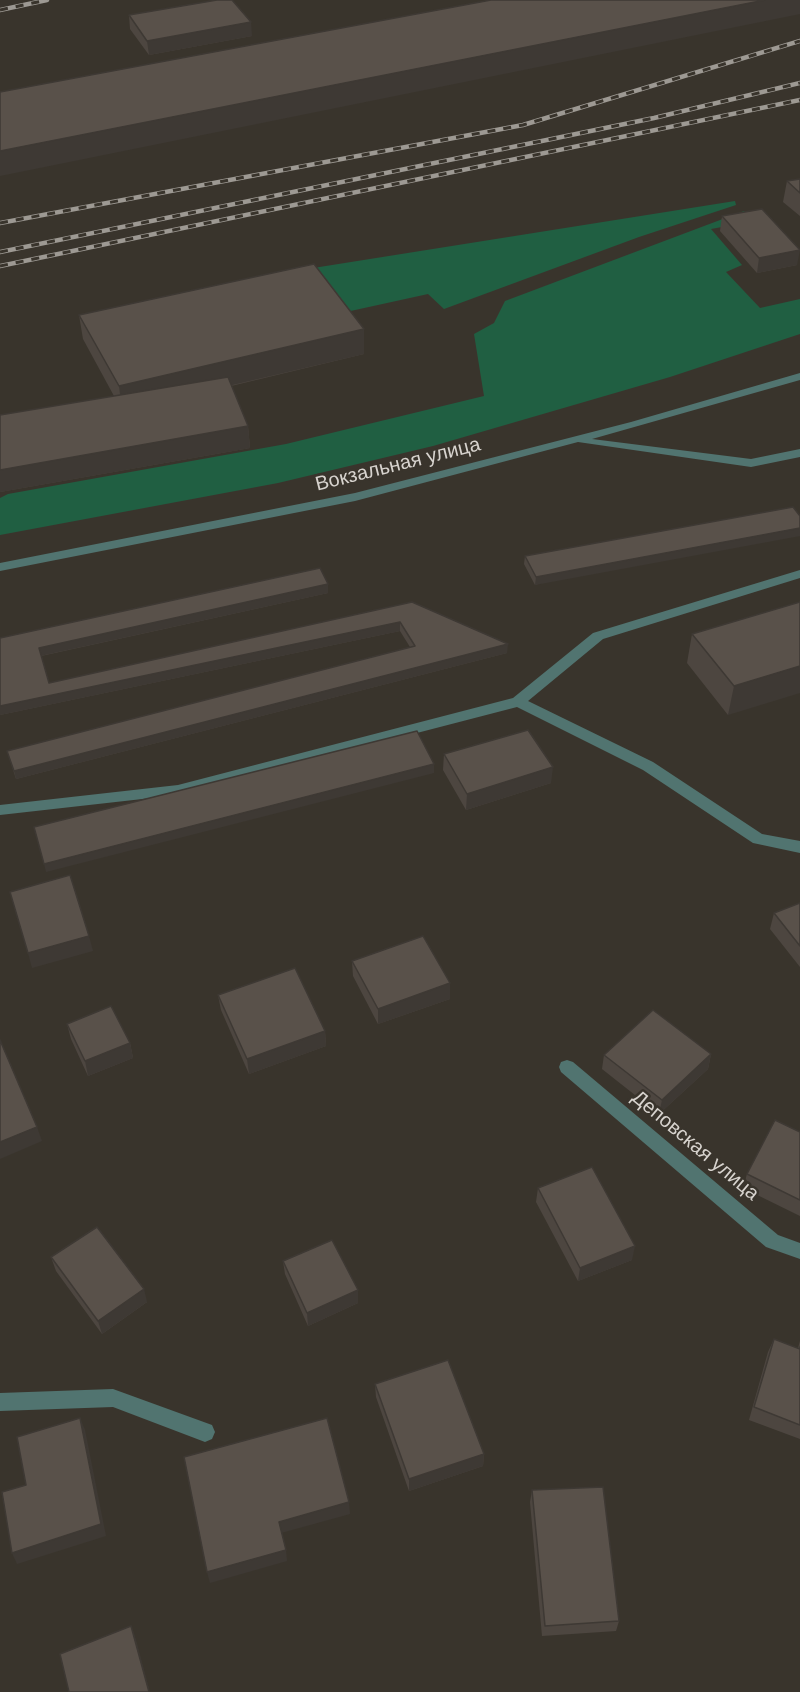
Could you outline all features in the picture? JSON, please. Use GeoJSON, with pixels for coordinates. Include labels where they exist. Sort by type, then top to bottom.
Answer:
{"type":"FeatureCollection","features":[{"type":"Feature","properties":{"kind":"street","name":"Вокзальная улица"},"geometry":{"type":"LineString","coordinates":[[0,567],[355,497],[574,440],[800,376]]}},
{"type":"Feature","properties":{"kind":"street"},"geometry":{"type":"LineString","coordinates":[[574,440],[751,463],[800,453]]}},
{"type":"Feature","properties":{"kind":"street"},"geometry":{"type":"LineString","coordinates":[[0,810],[178,790],[518,702],[598,636],[800,574]]}},
{"type":"Feature","properties":{"kind":"street"},"geometry":{"type":"LineString","coordinates":[[518,702],[648,766],[758,839],[800,847]]}},
{"type":"Feature","properties":{"kind":"street","name":"Деповская улица"},"geometry":{"type":"LineString","coordinates":[[567,1067],[772,1241],[800,1251]]}},
{"type":"Feature","properties":{"kind":"street"},"geometry":{"type":"LineString","coordinates":[[0,1402],[113,1398],[206,1432]]}},
{"type":"Feature","properties":{"kind":"green space"},"geometry":{"type":"Polygon","coordinates":[[[735,201],[736,205],[639,237],[444,309],[428,294],[346,312],[307,269],[735,201]]]}},
{"type":"Feature","properties":{"kind":"green space"},"geometry":{"type":"Polygon","coordinates":[[[744,211],[754,221],[711,229],[742,265],[726,272],[760,308],[800,299],[800,334],[670,377],[433,446],[278,483],[0,535],[0,498],[8,494],[286,444],[484,396],[474,334],[494,323],[505,301],[744,211]]]}},
{"type":"Feature","properties":{"kind":"building"},"geometry":{"type":"Polygon","coordinates":[[[217,0],[232,0],[251,22],[147,41],[129,15],[217,0]]]}},
{"type":"Feature","properties":{"kind":"building"},"geometry":{"type":"Polygon","coordinates":[[[491,0],[765,0],[0,151],[0,92],[491,0]]]}},
{"type":"Feature","properties":{"kind":"building"},"geometry":{"type":"Polygon","coordinates":[[[800,179],[800,193],[787,181],[800,179]]]}},
{"type":"Feature","properties":{"kind":"building"},"geometry":{"type":"Polygon","coordinates":[[[762,209],[800,250],[759,258],[722,216],[762,209]]]}},
{"type":"Feature","properties":{"kind":"building"},"geometry":{"type":"Polygon","coordinates":[[[314,264],[364,329],[119,386],[79,315],[314,264]]]}},
{"type":"Feature","properties":{"kind":"building"},"geometry":{"type":"Polygon","coordinates":[[[228,377],[248,426],[0,470],[0,415],[228,377]]]}},
{"type":"Feature","properties":{"kind":"building"},"geometry":{"type":"Polygon","coordinates":[[[793,507],[800,516],[800,528],[536,577],[525,556],[793,507]]]}},
{"type":"Feature","properties":{"kind":"building"},"geometry":{"type":"Polygon","coordinates":[[[320,568],[328,584],[39,648],[49,683],[412,602],[508,644],[14,771],[7,751],[415,646],[400,622],[0,706],[0,638],[320,568]]]}},
{"type":"Feature","properties":{"kind":"building"},"geometry":{"type":"Polygon","coordinates":[[[800,602],[800,666],[734,686],[692,634],[800,602]]]}},
{"type":"Feature","properties":{"kind":"building"},"geometry":{"type":"Polygon","coordinates":[[[528,730],[553,767],[467,794],[444,754],[528,730]]]}},
{"type":"Feature","properties":{"kind":"building"},"geometry":{"type":"Polygon","coordinates":[[[417,731],[434,764],[44,864],[34,827],[417,731]]]}},
{"type":"Feature","properties":{"kind":"building"},"geometry":{"type":"Polygon","coordinates":[[[70,875],[89,936],[28,953],[10,892],[70,875]]]}},
{"type":"Feature","properties":{"kind":"building"},"geometry":{"type":"Polygon","coordinates":[[[800,903],[800,946],[774,913],[800,903]]]}},
{"type":"Feature","properties":{"kind":"building"},"geometry":{"type":"Polygon","coordinates":[[[423,936],[450,983],[378,1009],[352,961],[423,936]]]}},
{"type":"Feature","properties":{"kind":"building"},"geometry":{"type":"Polygon","coordinates":[[[295,968],[325,1031],[247,1059],[218,995],[295,968]]]}},
{"type":"Feature","properties":{"kind":"building"},"geometry":{"type":"Polygon","coordinates":[[[111,1006],[130,1043],[85,1061],[67,1024],[111,1006]]]}},
{"type":"Feature","properties":{"kind":"building"},"geometry":{"type":"Polygon","coordinates":[[[653,1010],[711,1054],[662,1100],[604,1055],[653,1010]]]}},
{"type":"Feature","properties":{"kind":"building"},"geometry":{"type":"Polygon","coordinates":[[[0,1040],[37,1127],[0,1142],[0,1040]]]}},
{"type":"Feature","properties":{"kind":"building"},"geometry":{"type":"Polygon","coordinates":[[[775,1120],[800,1132],[800,1200],[747,1174],[775,1120]]]}},
{"type":"Feature","properties":{"kind":"building"},"geometry":{"type":"Polygon","coordinates":[[[592,1167],[635,1246],[580,1268],[538,1188],[592,1167]]]}},
{"type":"Feature","properties":{"kind":"building"},"geometry":{"type":"Polygon","coordinates":[[[97,1227],[144,1289],[98,1321],[51,1257],[97,1227]]]}},
{"type":"Feature","properties":{"kind":"building"},"geometry":{"type":"Polygon","coordinates":[[[332,1240],[358,1290],[307,1313],[283,1261],[332,1240]]]}},
{"type":"Feature","properties":{"kind":"building"},"geometry":{"type":"Polygon","coordinates":[[[774,1339],[800,1349],[800,1425],[754,1407],[774,1339]]]}},
{"type":"Feature","properties":{"kind":"building"},"geometry":{"type":"Polygon","coordinates":[[[448,1360],[484,1454],[409,1479],[375,1384],[448,1360]]]}},
{"type":"Feature","properties":{"kind":"building"},"geometry":{"type":"Polygon","coordinates":[[[80,1418],[101,1524],[12,1553],[2,1492],[26,1485],[17,1437],[80,1418]]]}},
{"type":"Feature","properties":{"kind":"building"},"geometry":{"type":"Polygon","coordinates":[[[327,1418],[349,1502],[279,1522],[286,1550],[207,1572],[184,1457],[327,1418]]]}},
{"type":"Feature","properties":{"kind":"building"},"geometry":{"type":"Polygon","coordinates":[[[603,1487],[619,1621],[545,1626],[532,1490],[603,1487]]]}},
{"type":"Feature","properties":{"kind":"building"},"geometry":{"type":"Polygon","coordinates":[[[131,1626],[149,1692],[69,1692],[60,1654],[131,1626]]]}},
{"type":"Feature","properties":{"kind":"railway"},"geometry":{"type":"LineString","coordinates":[[0,10],[47,0]]}},
{"type":"Feature","properties":{"kind":"railway"},"geometry":{"type":"LineString","coordinates":[[0,223],[523,125],[800,41]]}},
{"type":"Feature","properties":{"kind":"railway"},"geometry":{"type":"LineString","coordinates":[[0,252],[654,118],[800,83]]}},
{"type":"Feature","properties":{"kind":"railway"},"geometry":{"type":"LineString","coordinates":[[0,266],[800,100]]}}]}
